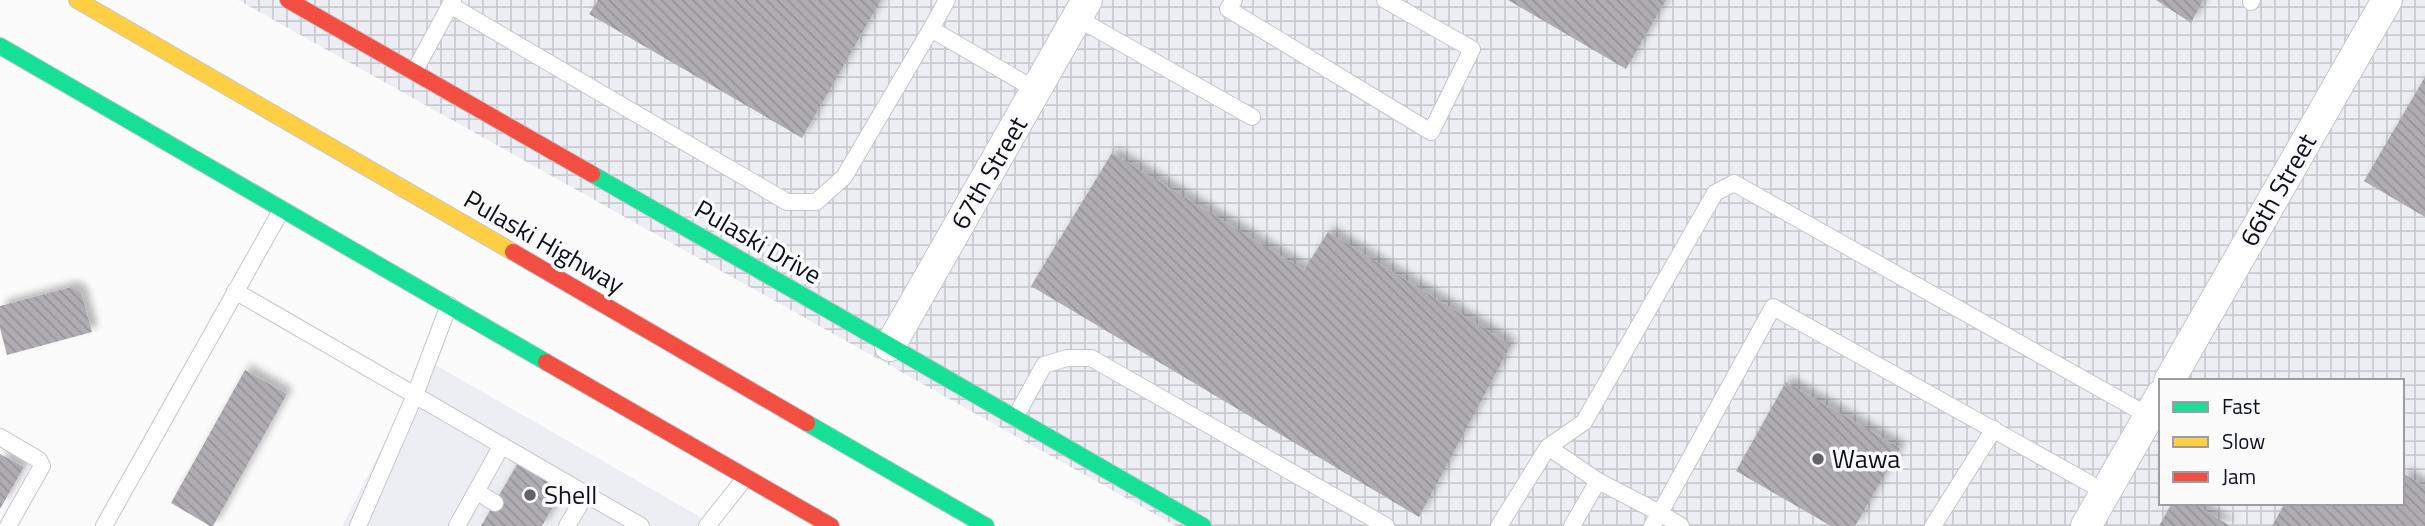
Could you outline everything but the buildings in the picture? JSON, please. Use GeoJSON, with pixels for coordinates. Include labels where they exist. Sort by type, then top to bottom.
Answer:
{"type":"FeatureCollection","features":[{"type":"Feature","properties":{"kind":"main road","name":"Pulaski Highway"},"geometry":{"type":"LineString","coordinates":[[77,0],[986,526]]}},
{"type":"Feature","properties":{"kind":"main road","name":"Pulaski Drive"},"geometry":{"type":"LineString","coordinates":[[288,0],[1203,526]]}},
{"type":"Feature","properties":{"kind":"main road"},"geometry":{"type":"LineString","coordinates":[[0,46],[831,526]]}},
{"type":"Feature","properties":{"kind":"street","name":"66th Street"},"geometry":{"type":"LineString","coordinates":[[2170,379],[2386,0]]}},
{"type":"Feature","properties":{"kind":"street","name":"67th Street"},"geometry":{"type":"LineString","coordinates":[[890,346],[1082,9]]}},
{"type":"Feature","properties":{"kind":"street"},"geometry":{"type":"LineString","coordinates":[[2086,526],[2155,406]]}},
{"type":"Feature","properties":{"kind":"lane"},"geometry":{"type":"LineString","coordinates":[[414,72],[452,3],[787,202],[816,201],[844,177],[947,0]]}},
{"type":"Feature","properties":{"kind":"lane"},"geometry":{"type":"LineString","coordinates":[[1231,5],[1431,131],[1472,49],[1385,0]]}},
{"type":"Feature","properties":{"kind":"lane"},"geometry":{"type":"LineString","coordinates":[[1082,9],[1252,117]]}},
{"type":"Feature","properties":{"kind":"lane"},"geometry":{"type":"LineString","coordinates":[[931,29],[1036,90]]}},
{"type":"Feature","properties":{"kind":"lane"},"geometry":{"type":"LineString","coordinates":[[1499,526],[1548,447],[1584,422],[1715,193],[1734,183],[2155,406]]}},
{"type":"Feature","properties":{"kind":"lane"},"geometry":{"type":"LineString","coordinates":[[104,526],[282,209]]}},
{"type":"Feature","properties":{"kind":"lane"},"geometry":{"type":"LineString","coordinates":[[235,291],[641,526]]}},
{"type":"Feature","properties":{"kind":"lane"},"geometry":{"type":"LineString","coordinates":[[359,526],[415,395],[449,305]]}},
{"type":"Feature","properties":{"kind":"lane"},"geometry":{"type":"LineString","coordinates":[[1656,519],[1773,307],[2105,492]]}},
{"type":"Feature","properties":{"kind":"lane"},"geometry":{"type":"LineString","coordinates":[[1015,418],[1044,365],[1067,358],[1091,358],[1386,526]]}},
{"type":"Feature","properties":{"kind":"lane"},"geometry":{"type":"LineString","coordinates":[[1933,526],[1994,429]]}},
{"type":"Feature","properties":{"kind":"lane"},"geometry":{"type":"LineString","coordinates":[[0,437],[39,460],[42,466],[8,526]]}},
{"type":"Feature","properties":{"kind":"lane"},"geometry":{"type":"LineString","coordinates":[[457,526],[502,445]]}},
{"type":"Feature","properties":{"kind":"lane"},"geometry":{"type":"LineString","coordinates":[[1548,447],[1656,519],[1681,526]]}},
{"type":"Feature","properties":{"kind":"lane"},"geometry":{"type":"LineString","coordinates":[[707,526],[746,477]]}},
{"type":"Feature","properties":{"kind":"lane"},"geometry":{"type":"LineString","coordinates":[[1573,526],[1598,481]]}},
{"type":"Feature","properties":{"kind":"lane"},"geometry":{"type":"LineString","coordinates":[[476,491],[495,503]]}},
{"type":"Feature","properties":{"kind":"lane"},"geometry":{"type":"LineString","coordinates":[[567,526],[586,494]]}},
{"type":"Feature","properties":{"kind":"shaded area"},"geometry":{"type":"Polygon","coordinates":[[[238,0],[2425,0],[2425,526],[1176,526],[238,0]]]}},
{"type":"Feature","properties":{"kind":"shaded area"},"geometry":{"type":"Polygon","coordinates":[[[427,360],[716,526],[342,526],[427,360]]]}},
{"type":"Feature","properties":{"kind":"traffic: fast"},"geometry":{"type":"LineString","coordinates":[[0,46],[546,362]]}},
{"type":"Feature","properties":{"kind":"traffic: fast"},"geometry":{"type":"LineString","coordinates":[[592,174],[1203,526]]}},
{"type":"Feature","properties":{"kind":"traffic: fast"},"geometry":{"type":"LineString","coordinates":[[807,423],[986,526]]}},
{"type":"Feature","properties":{"kind":"traffic: slow"},"geometry":{"type":"LineString","coordinates":[[77,0],[513,252]]}},
{"type":"Feature","properties":{"kind":"traffic: jam"},"geometry":{"type":"LineString","coordinates":[[288,0],[592,174]]}},
{"type":"Feature","properties":{"kind":"traffic: jam"},"geometry":{"type":"LineString","coordinates":[[513,252],[807,423]]}},
{"type":"Feature","properties":{"kind":"traffic: jam"},"geometry":{"type":"LineString","coordinates":[[546,362],[831,526]]}},
{"type":"Feature","properties":{"kind":"place","name":"Wawa"},"geometry":{"type":"Point","coordinates":[1818,459]}},
{"type":"Feature","properties":{"kind":"place","name":"Shell"},"geometry":{"type":"Point","coordinates":[530,495]}}]}
